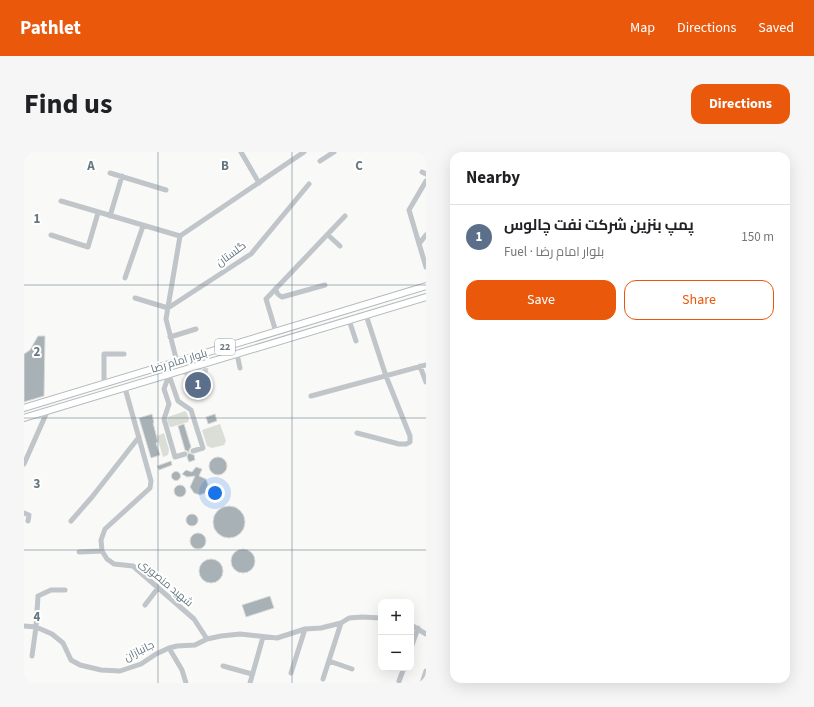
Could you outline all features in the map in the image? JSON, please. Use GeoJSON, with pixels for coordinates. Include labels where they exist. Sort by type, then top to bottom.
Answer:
{"type":"FeatureCollection","features":[{"type":"Feature","properties":{"kind":"main road","name":"بلوار امام رضا"},"geometry":{"type":"LineString","coordinates":[[24,408],[426,286]]}},
{"type":"Feature","properties":{"kind":"main road","name":"بلوار امام رضا"},"geometry":{"type":"LineString","coordinates":[[24,418],[426,297]]}},
{"type":"Feature","properties":{"kind":"main road"},"geometry":{"type":"LineString","coordinates":[[234,345],[237,354]]}},
{"type":"Feature","properties":{"kind":"main road"},"geometry":{"type":"LineString","coordinates":[[166,366],[169,375]]}},
{"type":"Feature","properties":{"kind":"street"},"geometry":{"type":"LineString","coordinates":[[241,152],[259,183]]}},
{"type":"Feature","properties":{"kind":"street"},"geometry":{"type":"LineString","coordinates":[[177,362],[166,318],[180,236],[304,152]]}},
{"type":"Feature","properties":{"kind":"street"},"geometry":{"type":"LineString","coordinates":[[320,161],[334,152]]}},
{"type":"Feature","properties":{"kind":"street"},"geometry":{"type":"LineString","coordinates":[[110,173],[166,190]]}},
{"type":"Feature","properties":{"kind":"street"},"geometry":{"type":"LineString","coordinates":[[110,216],[122,176]]}},
{"type":"Feature","properties":{"kind":"street"},"geometry":{"type":"LineString","coordinates":[[426,181],[408,210],[426,267]]}},
{"type":"Feature","properties":{"kind":"street","name":"گلستان"},"geometry":{"type":"LineString","coordinates":[[168,308],[251,254],[309,184]]}},
{"type":"Feature","properties":{"kind":"street"},"geometry":{"type":"LineString","coordinates":[[61,201],[180,236]]}},
{"type":"Feature","properties":{"kind":"street"},"geometry":{"type":"LineString","coordinates":[[51,235],[88,247],[98,213]]}},
{"type":"Feature","properties":{"kind":"street"},"geometry":{"type":"LineString","coordinates":[[276,332],[266,299],[345,216]]}},
{"type":"Feature","properties":{"kind":"street"},"geometry":{"type":"LineString","coordinates":[[125,278],[143,226]]}},
{"type":"Feature","properties":{"kind":"street"},"geometry":{"type":"LineString","coordinates":[[328,235],[340,246]]}},
{"type":"Feature","properties":{"kind":"street"},"geometry":{"type":"LineString","coordinates":[[419,244],[426,235]]}},
{"type":"Feature","properties":{"kind":"street"},"geometry":{"type":"LineString","coordinates":[[276,288],[278,295],[282,297],[325,285]]}},
{"type":"Feature","properties":{"kind":"street"},"geometry":{"type":"LineString","coordinates":[[135,298],[168,308]]}},
{"type":"Feature","properties":{"kind":"street"},"geometry":{"type":"LineString","coordinates":[[357,433],[399,444],[406,444],[410,442],[410,436],[386,376],[366,315]]}},
{"type":"Feature","properties":{"kind":"street"},"geometry":{"type":"LineString","coordinates":[[349,320],[356,340]]}},
{"type":"Feature","properties":{"kind":"street"},"geometry":{"type":"LineString","coordinates":[[170,337],[196,329]]}},
{"type":"Feature","properties":{"kind":"street"},"geometry":{"type":"LineString","coordinates":[[104,384],[104,354],[124,354]]}},
{"type":"Feature","properties":{"kind":"street"},"geometry":{"type":"LineString","coordinates":[[237,354],[240,368]]}},
{"type":"Feature","properties":{"kind":"street"},"geometry":{"type":"LineString","coordinates":[[311,396],[426,365]]}},
{"type":"Feature","properties":{"kind":"street"},"geometry":{"type":"LineString","coordinates":[[420,366],[426,382]]}},
{"type":"Feature","properties":{"kind":"street"},"geometry":{"type":"LineString","coordinates":[[169,375],[178,401],[191,410],[203,448],[193,451]]}},
{"type":"Feature","properties":{"kind":"street"},"geometry":{"type":"LineString","coordinates":[[169,375],[164,389],[169,404],[164,419],[175,457],[185,454]]}},
{"type":"Feature","properties":{"kind":"street"},"geometry":{"type":"LineString","coordinates":[[79,552],[102,551],[101,540],[105,529],[150,488],[151,481],[125,388]]}},
{"type":"Feature","properties":{"kind":"street"},"geometry":{"type":"LineString","coordinates":[[24,464],[47,412]]}},
{"type":"Feature","properties":{"kind":"street"},"geometry":{"type":"LineString","coordinates":[[71,521],[92,497],[139,437]]}},
{"type":"Feature","properties":{"kind":"street"},"geometry":{"type":"LineString","coordinates":[[24,513],[29,515],[28,521]]}},
{"type":"Feature","properties":{"kind":"street","name":"شهید منصوری"},"geometry":{"type":"LineString","coordinates":[[102,551],[107,559],[114,564],[133,566],[194,619],[207,639]]}},
{"type":"Feature","properties":{"kind":"street"},"geometry":{"type":"LineString","coordinates":[[145,605],[158,588]]}},
{"type":"Feature","properties":{"kind":"street"},"geometry":{"type":"LineString","coordinates":[[32,656],[38,596],[51,590],[65,590]]}},
{"type":"Feature","properties":{"kind":"street","name":"جانبازان"},"geometry":{"type":"LineString","coordinates":[[24,626],[36,627],[52,634],[63,643],[71,660],[80,665],[101,670],[120,671],[141,664],[156,654],[169,648],[195,645],[207,639],[240,634],[277,638],[305,628],[321,628],[341,623],[349,618],[378,618]]}},
{"type":"Feature","properties":{"kind":"street"},"geometry":{"type":"LineString","coordinates":[[323,679],[341,623]]}},
{"type":"Feature","properties":{"kind":"street"},"geometry":{"type":"LineString","coordinates":[[414,626],[426,634]]}},
{"type":"Feature","properties":{"kind":"street"},"geometry":{"type":"LineString","coordinates":[[291,673],[305,628]]}},
{"type":"Feature","properties":{"kind":"street"},"geometry":{"type":"LineString","coordinates":[[414,639],[418,628]]}},
{"type":"Feature","properties":{"kind":"street"},"geometry":{"type":"LineString","coordinates":[[250,683],[264,636]]}},
{"type":"Feature","properties":{"kind":"street"},"geometry":{"type":"LineString","coordinates":[[169,648],[182,670],[186,683]]}},
{"type":"Feature","properties":{"kind":"street"},"geometry":{"type":"LineString","coordinates":[[329,661],[352,669]]}},
{"type":"Feature","properties":{"kind":"street"},"geometry":{"type":"LineString","coordinates":[[223,666],[252,674]]}},
{"type":"Feature","properties":{"kind":"street"},"geometry":{"type":"LineString","coordinates":[[399,681],[403,671]]}},
{"type":"Feature","properties":{"kind":"street"},"geometry":{"type":"LineString","coordinates":[[422,683],[426,671]]}},
{"type":"Feature","properties":{"kind":"shaded area"},"geometry":{"type":"Polygon","coordinates":[[[185,411],[189,419],[188,422],[171,427],[169,426],[167,419],[168,417],[185,411]]]}},
{"type":"Feature","properties":{"kind":"shaded area"},"geometry":{"type":"Polygon","coordinates":[[[220,424],[226,441],[224,445],[212,448],[207,446],[202,430],[220,424]]]}},
{"type":"Feature","properties":{"kind":"shaded area"},"geometry":{"type":"Polygon","coordinates":[[[164,433],[169,450],[168,455],[163,457],[157,436],[164,433]]]}},
{"type":"Feature","properties":{"kind":"building"},"geometry":{"type":"Polygon","coordinates":[[[38,336],[45,336],[44,396],[24,402],[24,354],[30,350],[38,336]]]}},
{"type":"Feature","properties":{"kind":"building"},"geometry":{"type":"Polygon","coordinates":[[[201,375],[206,391],[199,393],[194,377],[201,375]]]}},
{"type":"Feature","properties":{"kind":"building"},"geometry":{"type":"Polygon","coordinates":[[[152,414],[158,442],[156,443],[160,455],[151,458],[139,418],[152,414]]]}},
{"type":"Feature","properties":{"kind":"building"},"geometry":{"type":"Polygon","coordinates":[[[215,414],[217,421],[208,424],[206,417],[215,414]]]}},
{"type":"Feature","properties":{"kind":"building"},"geometry":{"type":"Polygon","coordinates":[[[184,424],[191,447],[189,452],[185,450],[178,426],[184,424]]]}},
{"type":"Feature","properties":{"kind":"building"},"geometry":{"type":"Polygon","coordinates":[[[189,452],[194,455],[195,460],[189,462],[187,457],[189,452]]]}},
{"type":"Feature","properties":{"kind":"building"},"geometry":{"type":"Polygon","coordinates":[[[218,457],[224,460],[227,466],[224,472],[218,475],[212,472],[209,466],[212,460],[218,457]]]}},
{"type":"Feature","properties":{"kind":"building"},"geometry":{"type":"Polygon","coordinates":[[[171,461],[172,465],[159,470],[157,466],[171,461]]]}},
{"type":"Feature","properties":{"kind":"building"},"geometry":{"type":"Polygon","coordinates":[[[196,467],[202,469],[199,476],[206,479],[208,485],[205,493],[200,495],[194,493],[190,487],[195,476],[187,477],[182,474],[186,470],[192,472],[196,467]]]}},
{"type":"Feature","properties":{"kind":"building"},"geometry":{"type":"Polygon","coordinates":[[[174,472],[178,472],[180,476],[178,480],[174,480],[172,478],[172,474],[174,472]]]}},
{"type":"Feature","properties":{"kind":"building"},"geometry":{"type":"Polygon","coordinates":[[[180,485],[184,487],[186,491],[184,495],[180,497],[176,495],[174,491],[176,487],[180,485]]]}},
{"type":"Feature","properties":{"kind":"building"},"geometry":{"type":"Polygon","coordinates":[[[226,506],[232,506],[242,513],[245,522],[244,528],[238,535],[232,538],[226,538],[216,531],[213,525],[213,519],[220,509],[226,506]]]}},
{"type":"Feature","properties":{"kind":"building"},"geometry":{"type":"Polygon","coordinates":[[[192,514],[196,516],[198,520],[196,524],[192,526],[188,524],[186,520],[188,516],[192,514]]]}},
{"type":"Feature","properties":{"kind":"building"},"geometry":{"type":"Polygon","coordinates":[[[195,533],[201,533],[206,538],[204,547],[201,549],[195,549],[190,544],[190,538],[195,533]]]}},
{"type":"Feature","properties":{"kind":"building"},"geometry":{"type":"Polygon","coordinates":[[[243,549],[252,552],[255,561],[252,570],[243,573],[234,570],[231,561],[234,552],[243,549]]]}},
{"type":"Feature","properties":{"kind":"building"},"geometry":{"type":"Polygon","coordinates":[[[211,559],[220,562],[223,571],[220,580],[211,583],[202,580],[199,571],[202,562],[211,559]]]}},
{"type":"Feature","properties":{"kind":"building"},"geometry":{"type":"Polygon","coordinates":[[[270,596],[274,608],[246,617],[242,605],[270,596]]]}},
{"type":"Feature","properties":{"kind":"tunnel"},"geometry":{"type":"LineString","coordinates":[[183,371],[192,377],[196,384],[206,380],[205,373],[207,363]]}},
{"type":"Feature","properties":{"kind":"place","name":"پمپ بنزین شرکت نفت چالوس"},"geometry":{"type":"Point","coordinates":[198,385]}}]}
